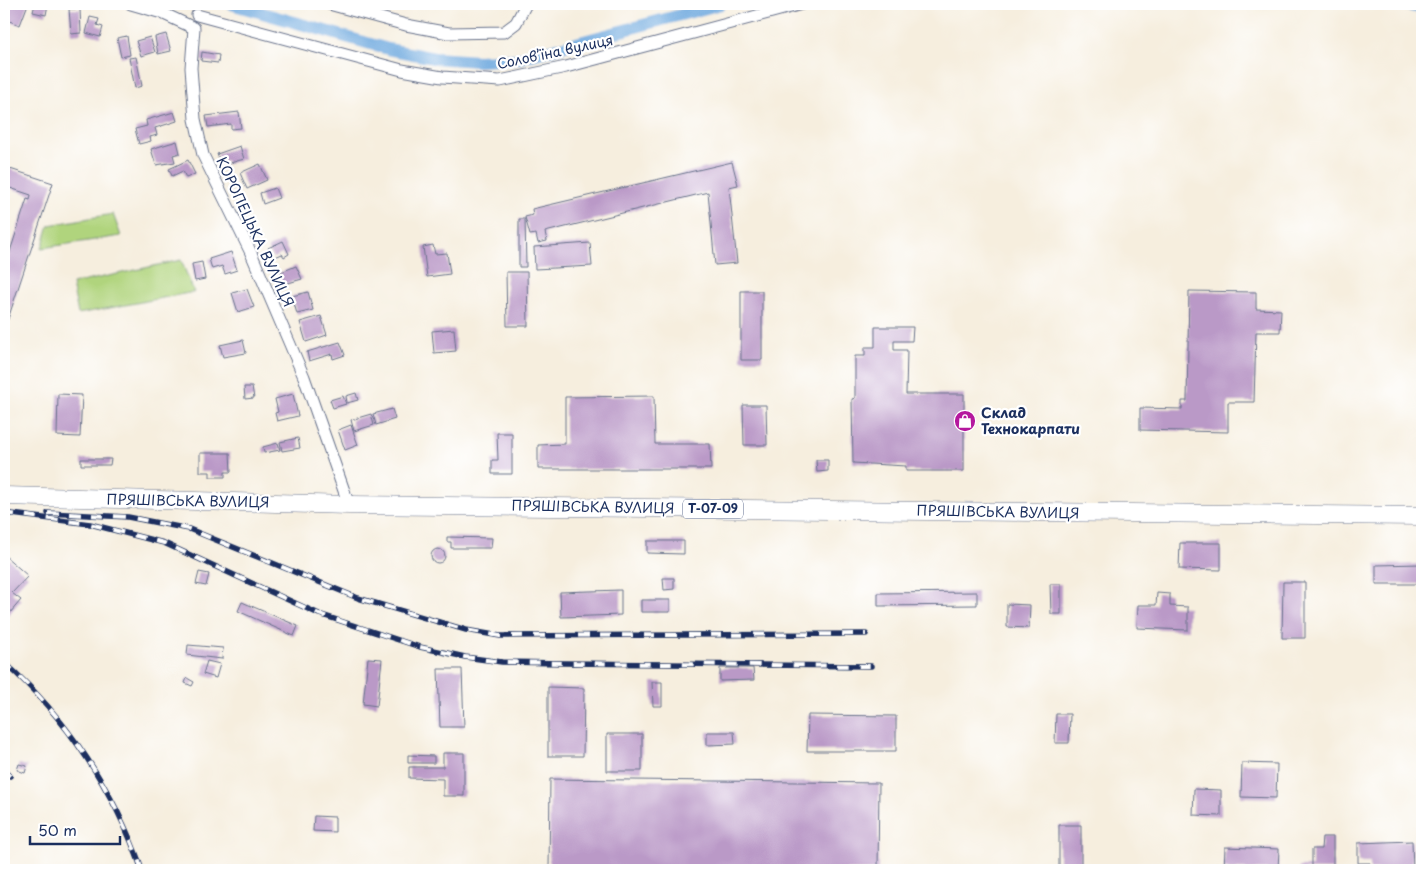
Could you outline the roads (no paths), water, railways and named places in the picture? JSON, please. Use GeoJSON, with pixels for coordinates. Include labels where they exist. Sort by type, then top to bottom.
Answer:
{"type":"FeatureCollection","features":[{"type":"Feature","properties":{"kind":"main road","name":"ПРЯШІВСЬКА ВУЛИЦЯ"},"geometry":{"type":"LineString","coordinates":[[4,496],[350,504],[1422,516]]}},
{"type":"Feature","properties":{"kind":"street"},"geometry":{"type":"LineString","coordinates":[[131,4],[162,14],[194,28]]}},
{"type":"Feature","properties":{"kind":"street"},"geometry":{"type":"LineString","coordinates":[[329,4],[406,25],[449,33],[504,32],[516,23],[526,4]]}},
{"type":"Feature","properties":{"kind":"street","name":"Соловʼїна вулиця"},"geometry":{"type":"LineString","coordinates":[[198,9],[402,70],[442,78],[500,81],[566,67],[802,4]]}},
{"type":"Feature","properties":{"kind":"street","name":"КОРОПЕЦЬКА ВУЛИЦЯ"},"geometry":{"type":"LineString","coordinates":[[198,9],[194,28],[191,68],[195,119],[203,155],[251,253],[292,350],[350,504]]}},
{"type":"Feature","properties":{"kind":"waterway"},"geometry":{"type":"LineString","coordinates":[[231,4],[388,49],[434,58],[478,61],[517,59],[721,4]]}},
{"type":"Feature","properties":{"kind":"waterway"},"geometry":{"type":"LineString","coordinates":[[1401,4],[1422,8]]}},
{"type":"Feature","properties":{"kind":"railway"},"geometry":{"type":"LineString","coordinates":[[4,513],[90,524],[164,543],[319,614],[420,647],[465,657],[502,662],[871,666]]}},
{"type":"Feature","properties":{"kind":"railway"},"geometry":{"type":"LineString","coordinates":[[48,513],[128,517],[189,529],[358,598],[466,630],[500,636],[866,634]]}},
{"type":"Feature","properties":{"kind":"railway"},"geometry":{"type":"LineString","coordinates":[[4,662],[48,707],[86,757],[103,784],[131,840],[142,870]]}},
{"type":"Feature","properties":{"kind":"railway"},"geometry":{"type":"LineString","coordinates":[[4,771],[10,776]]}},
{"type":"Feature","properties":{"kind":"place","name":"Склад Технокарпати"},"geometry":{"type":"Point","coordinates":[965,421]}}]}
